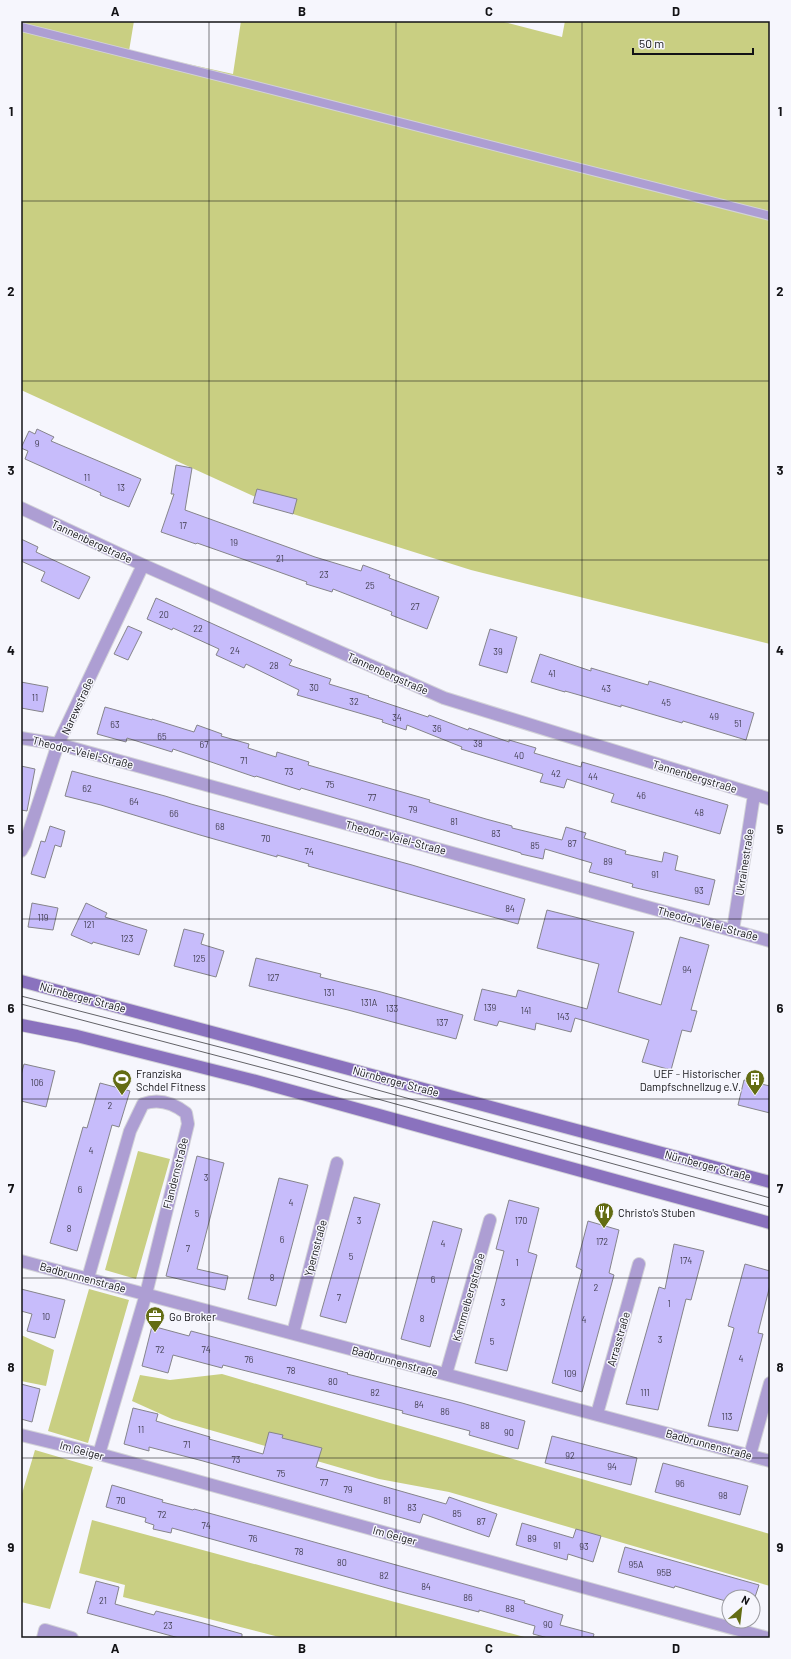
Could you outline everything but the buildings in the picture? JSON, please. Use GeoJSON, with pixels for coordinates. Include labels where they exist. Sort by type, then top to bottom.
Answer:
{"type":"FeatureCollection","features":[{"type":"Feature","properties":{"kind":"main road","name":"Nürnberger Straße"},"geometry":{"type":"LineString","coordinates":[[21,981],[770,1182]]}},
{"type":"Feature","properties":{"kind":"main road"},"geometry":{"type":"LineString","coordinates":[[21,1025],[85,1038],[275,1086],[770,1223]]}},
{"type":"Feature","properties":{"kind":"street","name":"Tannenbergstraße"},"geometry":{"type":"LineString","coordinates":[[21,508],[143,565],[444,698],[770,799]]}},
{"type":"Feature","properties":{"kind":"street","name":"Narewstraße"},"geometry":{"type":"LineString","coordinates":[[21,851],[25,844],[58,744],[143,565]]}},
{"type":"Feature","properties":{"kind":"street","name":"Theodor-Veiel-Straße"},"geometry":{"type":"LineString","coordinates":[[21,738],[58,744],[770,941]]}},
{"type":"Feature","properties":{"kind":"street","name":"Ukrainestraße"},"geometry":{"type":"LineString","coordinates":[[733,930],[754,795]]}},
{"type":"Feature","properties":{"kind":"street","name":"Flandernstraße"},"geometry":{"type":"LineString","coordinates":[[88,1278],[130,1131],[143,1104],[162,1101],[177,1107],[186,1113],[188,1124],[146,1294],[98,1454]]}},
{"type":"Feature","properties":{"kind":"street","name":"Ypernstraße"},"geometry":{"type":"LineString","coordinates":[[293,1333],[337,1163]]}},
{"type":"Feature","properties":{"kind":"street","name":"Kemmelbergstraße"},"geometry":{"type":"LineString","coordinates":[[446,1374],[490,1220]]}},
{"type":"Feature","properties":{"kind":"street","name":"Badbrunnenstraße"},"geometry":{"type":"LineString","coordinates":[[21,1261],[770,1461]]}},
{"type":"Feature","properties":{"kind":"street","name":"Arrasstraße"},"geometry":{"type":"LineString","coordinates":[[597,1414],[639,1264]]}},
{"type":"Feature","properties":{"kind":"street"},"geometry":{"type":"LineString","coordinates":[[750,1455],[770,1383]]}},
{"type":"Feature","properties":{"kind":"street","name":"Im Geiger"},"geometry":{"type":"LineString","coordinates":[[21,1435],[98,1454],[768,1638]]}},
{"type":"Feature","properties":{"kind":"street"},"geometry":{"type":"LineString","coordinates":[[43,1638],[45,1630],[72,1638]]}},
{"type":"Feature","properties":{"kind":"lane"},"geometry":{"type":"LineString","coordinates":[[21,27],[770,216]]}},
{"type":"Feature","properties":{"kind":"green space"},"geometry":{"type":"Polygon","coordinates":[[[21,21],[134,21],[129,51],[233,74],[241,21],[500,21],[562,37],[565,21],[770,21],[770,644],[471,570],[293,514],[21,390],[21,21]]]}},
{"type":"Feature","properties":{"kind":"green space"},"geometry":{"type":"Polygon","coordinates":[[[138,1151],[170,1159],[136,1279],[105,1270],[138,1151]]]}},
{"type":"Feature","properties":{"kind":"green space"},"geometry":{"type":"Polygon","coordinates":[[[89,1289],[129,1300],[88,1443],[48,1431],[89,1289]]]}},
{"type":"Feature","properties":{"kind":"green space"},"geometry":{"type":"Polygon","coordinates":[[[21,1335],[54,1350],[46,1386],[21,1381],[21,1335]]]}},
{"type":"Feature","properties":{"kind":"green space"},"geometry":{"type":"Polygon","coordinates":[[[222,1374],[770,1534],[770,1586],[449,1492],[379,1479],[172,1419],[132,1401],[140,1375],[170,1380],[222,1374]]]}},
{"type":"Feature","properties":{"kind":"green space"},"geometry":{"type":"Polygon","coordinates":[[[35,1450],[93,1467],[50,1609],[21,1602],[21,1497],[35,1450]]]}},
{"type":"Feature","properties":{"kind":"green space"},"geometry":{"type":"Polygon","coordinates":[[[92,1520],[528,1638],[283,1638],[123,1597],[125,1585],[79,1573],[92,1520]]]}},
{"type":"Feature","properties":{"kind":"tram line"},"geometry":{"type":"LineString","coordinates":[[21,996],[243,1053],[770,1198]]}},
{"type":"Feature","properties":{"kind":"tram line"},"geometry":{"type":"LineString","coordinates":[[21,1004],[294,1076],[770,1207]]}},
{"type":"Feature","properties":{"kind":"place","name":"Franziska Schdel Fitness"},"geometry":{"type":"Point","coordinates":[122,1096]}},
{"type":"Feature","properties":{"kind":"place","name":"UEF - Historischer Dampfschnellzug e.V."},"geometry":{"type":"Point","coordinates":[755,1096]}},
{"type":"Feature","properties":{"kind":"place","name":"Christo's Stuben"},"geometry":{"type":"Point","coordinates":[604,1229]}},
{"type":"Feature","properties":{"kind":"place","name":"Go Broker"},"geometry":{"type":"Point","coordinates":[155,1333]}}]}
